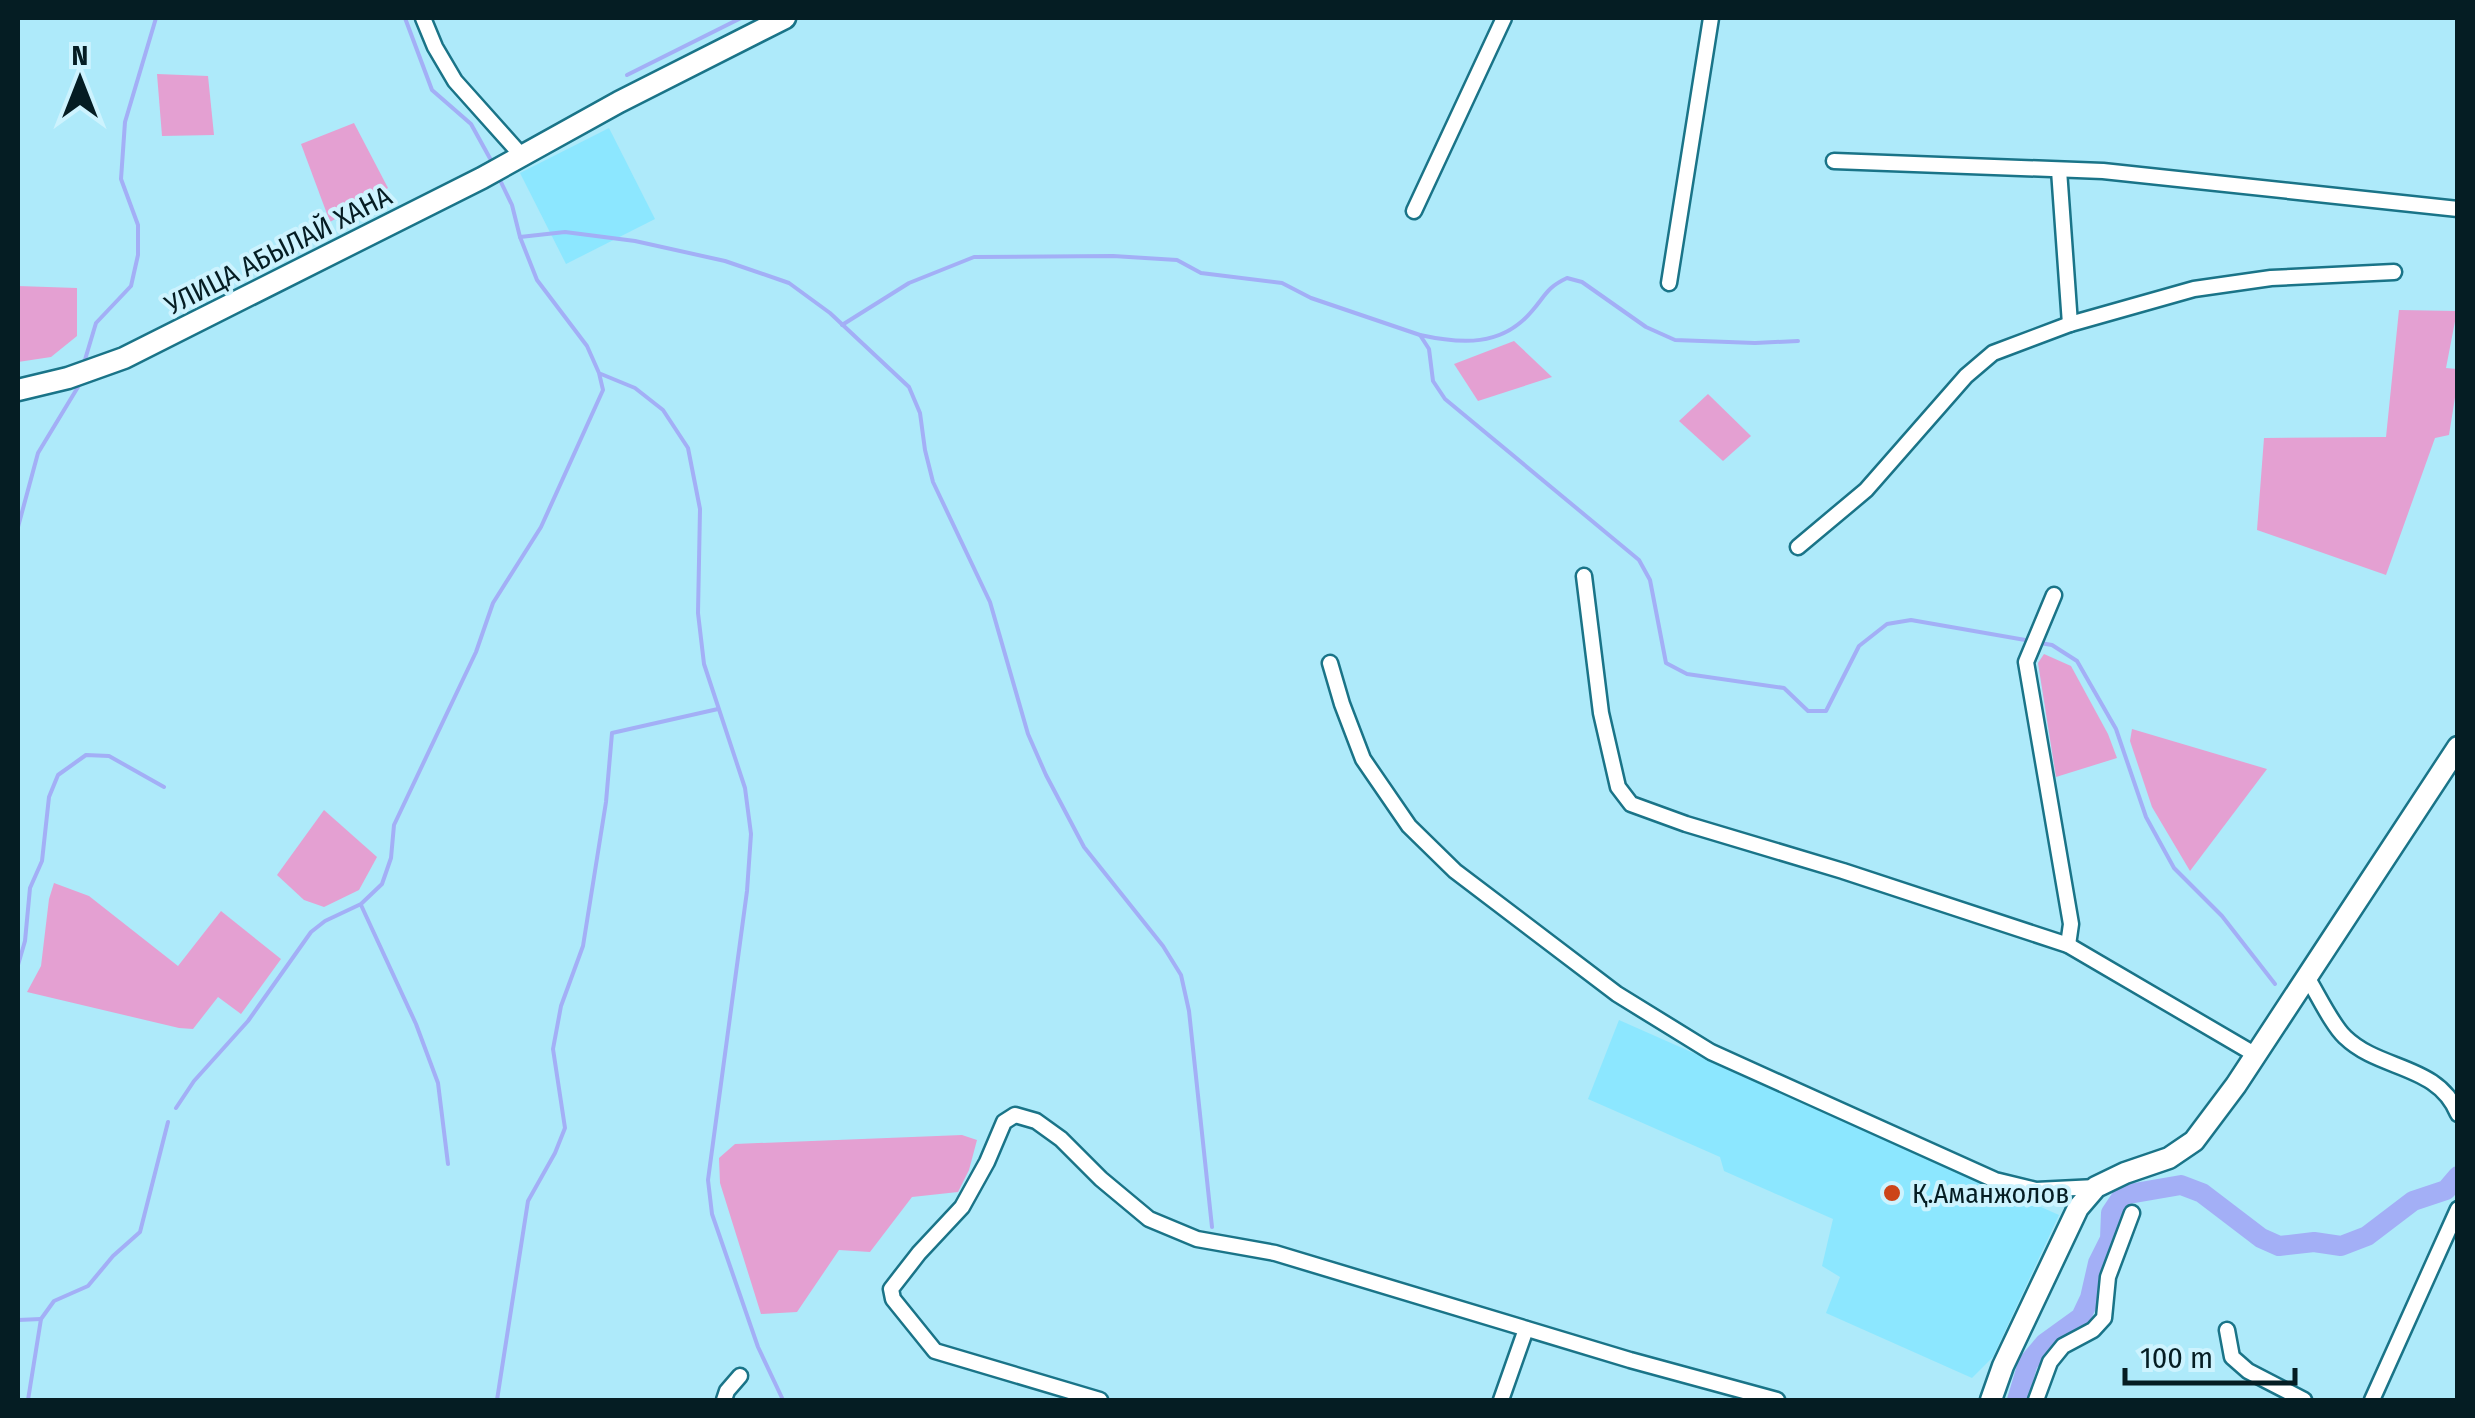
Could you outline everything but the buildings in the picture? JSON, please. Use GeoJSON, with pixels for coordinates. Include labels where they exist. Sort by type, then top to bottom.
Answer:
{"type":"FeatureCollection","features":[{"type":"Feature","properties":{"kind":"main road","name":"УЛИЦА АБЫЛАЙ ХАНА"},"geometry":{"type":"LineString","coordinates":[[18,390],[124,358],[496,171],[619,102],[784,18]]}},
{"type":"Feature","properties":{"kind":"main road"},"geometry":{"type":"LineString","coordinates":[[1991,1400],[2003,1366],[2078,1208],[2096,1187],[2169,1158],[2194,1141],[2256,1055],[2458,746]]}},
{"type":"Feature","properties":{"kind":"street"},"geometry":{"type":"LineString","coordinates":[[422,18],[455,81],[522,156]]}},
{"type":"Feature","properties":{"kind":"street"},"geometry":{"type":"LineString","coordinates":[[1414,211],[1504,18]]}},
{"type":"Feature","properties":{"kind":"street"},"geometry":{"type":"LineString","coordinates":[[1668,284],[1711,18]]}},
{"type":"Feature","properties":{"kind":"street"},"geometry":{"type":"LineString","coordinates":[[1834,161],[2103,171],[2458,209]]}},
{"type":"Feature","properties":{"kind":"street"},"geometry":{"type":"LineString","coordinates":[[2059,170],[2070,324]]}},
{"type":"Feature","properties":{"kind":"street"},"geometry":{"type":"LineString","coordinates":[[1798,547],[1866,490],[1966,376],[1993,353],[2070,324],[2194,289],[2271,278],[2394,272]]}},
{"type":"Feature","properties":{"kind":"street"},"geometry":{"type":"LineString","coordinates":[[1584,576],[1601,713],[1618,787],[1632,804],[2068,945],[2256,1055]]}},
{"type":"Feature","properties":{"kind":"street"},"geometry":{"type":"LineString","coordinates":[[2054,595],[2026,662],[2071,924],[2068,945]]}},
{"type":"Feature","properties":{"kind":"street"},"geometry":{"type":"LineString","coordinates":[[1330,663],[1363,759],[1409,826],[1456,871],[1617,994],[1711,1052],[1996,1180],[2036,1190],[2096,1187]]}},
{"type":"Feature","properties":{"kind":"street"},"geometry":{"type":"LineString","coordinates":[[2307,977],[2344,1036],[2367,1052],[2435,1082],[2450,1097],[2458,1114]]}},
{"type":"Feature","properties":{"kind":"street"},"geometry":{"type":"LineString","coordinates":[[1100,1400],[935,1351],[893,1299],[891,1289],[962,1207],[1004,1122],[1015,1114],[1036,1121],[1061,1140],[1150,1218],[1197,1239],[1276,1254],[1776,1400]]}},
{"type":"Feature","properties":{"kind":"street"},"geometry":{"type":"LineString","coordinates":[[2372,1400],[2458,1209]]}},
{"type":"Feature","properties":{"kind":"street"},"geometry":{"type":"LineString","coordinates":[[2036,1400],[2050,1362],[2063,1346],[2093,1330],[2104,1318],[2108,1277],[2132,1213]]}},
{"type":"Feature","properties":{"kind":"street"},"geometry":{"type":"LineString","coordinates":[[1502,1400],[1526,1329]]}},
{"type":"Feature","properties":{"kind":"street"},"geometry":{"type":"LineString","coordinates":[[2227,1330],[2232,1356],[2248,1371],[2304,1400]]}},
{"type":"Feature","properties":{"kind":"street"},"geometry":{"type":"LineString","coordinates":[[724,1400],[727,1390],[740,1376]]}},
{"type":"Feature","properties":{"kind":"shaded area"},"geometry":{"type":"Polygon","coordinates":[[[157,74],[208,76],[214,135],[162,136],[157,74]]]}},
{"type":"Feature","properties":{"kind":"shaded area"},"geometry":{"type":"Polygon","coordinates":[[[354,123],[388,188],[330,222],[301,144],[354,123]]]}},
{"type":"Feature","properties":{"kind":"shaded area"},"geometry":{"type":"Polygon","coordinates":[[[609,128],[655,219],[566,264],[520,173],[609,128]]]}},
{"type":"Feature","properties":{"kind":"shaded area"},"geometry":{"type":"Polygon","coordinates":[[[18,286],[77,288],[77,336],[51,357],[18,362],[18,286]]]}},
{"type":"Feature","properties":{"kind":"shaded area"},"geometry":{"type":"Polygon","coordinates":[[[2399,310],[2457,311],[2446,368],[2457,369],[2457,385],[2449,435],[2435,438],[2386,575],[2257,530],[2264,438],[2386,437],[2399,310]]]}},
{"type":"Feature","properties":{"kind":"shaded area"},"geometry":{"type":"Polygon","coordinates":[[[1514,341],[1552,377],[1478,401],[1454,364],[1514,341]]]}},
{"type":"Feature","properties":{"kind":"shaded area"},"geometry":{"type":"Polygon","coordinates":[[[1708,394],[1751,436],[1723,461],[1679,421],[1708,394]]]}},
{"type":"Feature","properties":{"kind":"shaded area"},"geometry":{"type":"Polygon","coordinates":[[[2044,654],[2071,666],[2117,758],[2056,777],[2038,663],[2044,654]]]}},
{"type":"Feature","properties":{"kind":"shaded area"},"geometry":{"type":"Polygon","coordinates":[[[2132,729],[2267,769],[2190,871],[2152,807],[2130,741],[2132,729]]]}},
{"type":"Feature","properties":{"kind":"shaded area"},"geometry":{"type":"Polygon","coordinates":[[[324,810],[377,857],[359,890],[324,907],[304,900],[277,875],[324,810]]]}},
{"type":"Feature","properties":{"kind":"shaded area"},"geometry":{"type":"Polygon","coordinates":[[[54,883],[89,896],[178,966],[221,911],[281,959],[241,1014],[218,997],[193,1029],[27,992],[41,966],[54,883]]]}},
{"type":"Feature","properties":{"kind":"shaded area","name":"Қ.Аманжолов"},"geometry":{"type":"Polygon","coordinates":[[[1619,1020],[2059,1215],[1993,1357],[1972,1378],[1826,1313],[1840,1277],[1822,1266],[1833,1219],[1724,1171],[1720,1157],[1588,1099],[1619,1020]]]}},
{"type":"Feature","properties":{"kind":"shaded area"},"geometry":{"type":"Polygon","coordinates":[[[962,1135],[977,1140],[958,1192],[912,1197],[870,1252],[839,1250],[797,1312],[761,1314],[720,1183],[719,1158],[735,1144],[962,1135]]]}},
{"type":"Feature","properties":{"kind":"waterway"},"geometry":{"type":"LineString","coordinates":[[84,363],[96,323],[131,286],[138,255],[138,225],[121,179],[125,122],[156,18]]}},
{"type":"Feature","properties":{"kind":"waterway"},"geometry":{"type":"LineString","coordinates":[[405,18],[432,90],[471,124],[492,162]]}},
{"type":"Feature","properties":{"kind":"waterway"},"geometry":{"type":"LineString","coordinates":[[627,75],[741,18]]}},
{"type":"Feature","properties":{"kind":"waterway"},"geometry":{"type":"LineString","coordinates":[[176,1108],[194,1081],[248,1021],[311,932],[361,904],[382,884],[391,858],[394,825],[476,652],[493,603],[541,527],[603,390],[587,346],[537,280],[498,176]]}},
{"type":"Feature","properties":{"kind":"waterway"},"geometry":{"type":"LineString","coordinates":[[520,237],[565,232],[635,241],[725,261],[789,283],[830,313],[909,387],[920,413],[933,482],[990,602],[1028,734],[1046,775],[1084,847],[1163,946],[1181,975],[1189,1011],[1212,1227]]}},
{"type":"Feature","properties":{"kind":"waterway"},"geometry":{"type":"LineString","coordinates":[[842,325],[909,283],[974,257],[1113,256],[1177,260],[1201,273],[1282,283],[1311,298],[1420,335],[1429,349],[1433,381],[1445,399],[1639,560],[1650,580],[1666,663],[1687,674],[1784,688],[1808,711],[1826,711],[1859,646],[1887,624],[1911,620],[2031,641]]}},
{"type":"Feature","properties":{"kind":"waterway"},"geometry":{"type":"LineString","coordinates":[[1420,335],[1466,341],[1494,337],[1520,323],[1550,289],[1567,278],[1582,282],[1646,327],[1675,340],[1798,341]]}},
{"type":"Feature","properties":{"kind":"waterway"},"geometry":{"type":"LineString","coordinates":[[601,374],[635,388],[663,410],[688,448],[700,509],[698,613],[704,664],[745,788],[751,834],[747,891],[708,1180],[712,1214],[758,1347],[783,1400]]}},
{"type":"Feature","properties":{"kind":"waterway"},"geometry":{"type":"LineString","coordinates":[[18,527],[38,453],[81,382]]}},
{"type":"Feature","properties":{"kind":"waterway"},"geometry":{"type":"LineString","coordinates":[[2040,643],[2052,645],[2077,661],[2116,729],[2146,817],[2174,868],[2222,916],[2275,984]]}},
{"type":"Feature","properties":{"kind":"waterway"},"geometry":{"type":"LineString","coordinates":[[497,1400],[528,1201],[565,1128],[553,1049],[561,1006],[583,946],[606,802],[612,733],[718,709]]}},
{"type":"Feature","properties":{"kind":"waterway"},"geometry":{"type":"LineString","coordinates":[[18,965],[25,941],[30,888],[42,861],[49,797],[58,775],[86,755],[109,756],[164,787]]}},
{"type":"Feature","properties":{"kind":"waterway"},"geometry":{"type":"LineString","coordinates":[[361,905],[416,1024],[438,1083],[448,1164]]}},
{"type":"Feature","properties":{"kind":"waterway"},"geometry":{"type":"LineString","coordinates":[[28,1400],[41,1319],[54,1301],[88,1286],[140,1232],[168,1122]]}},
{"type":"Feature","properties":{"kind":"waterway"},"geometry":{"type":"LineString","coordinates":[[2017,1400],[2028,1363],[2045,1343],[2081,1317],[2110,1239],[2111,1213],[2123,1195],[2181,1185],[2202,1193],[2261,1238],[2279,1246],[2314,1242],[2341,1246],[2367,1236],[2413,1201],[2446,1190],[2458,1176]]}},
{"type":"Feature","properties":{"kind":"waterway"},"geometry":{"type":"LineString","coordinates":[[18,1320],[41,1319]]}},
{"type":"Feature","properties":{"kind":"place","name":"Қ.Аманжолов"},"geometry":{"type":"Point","coordinates":[1892,1193]}}]}
